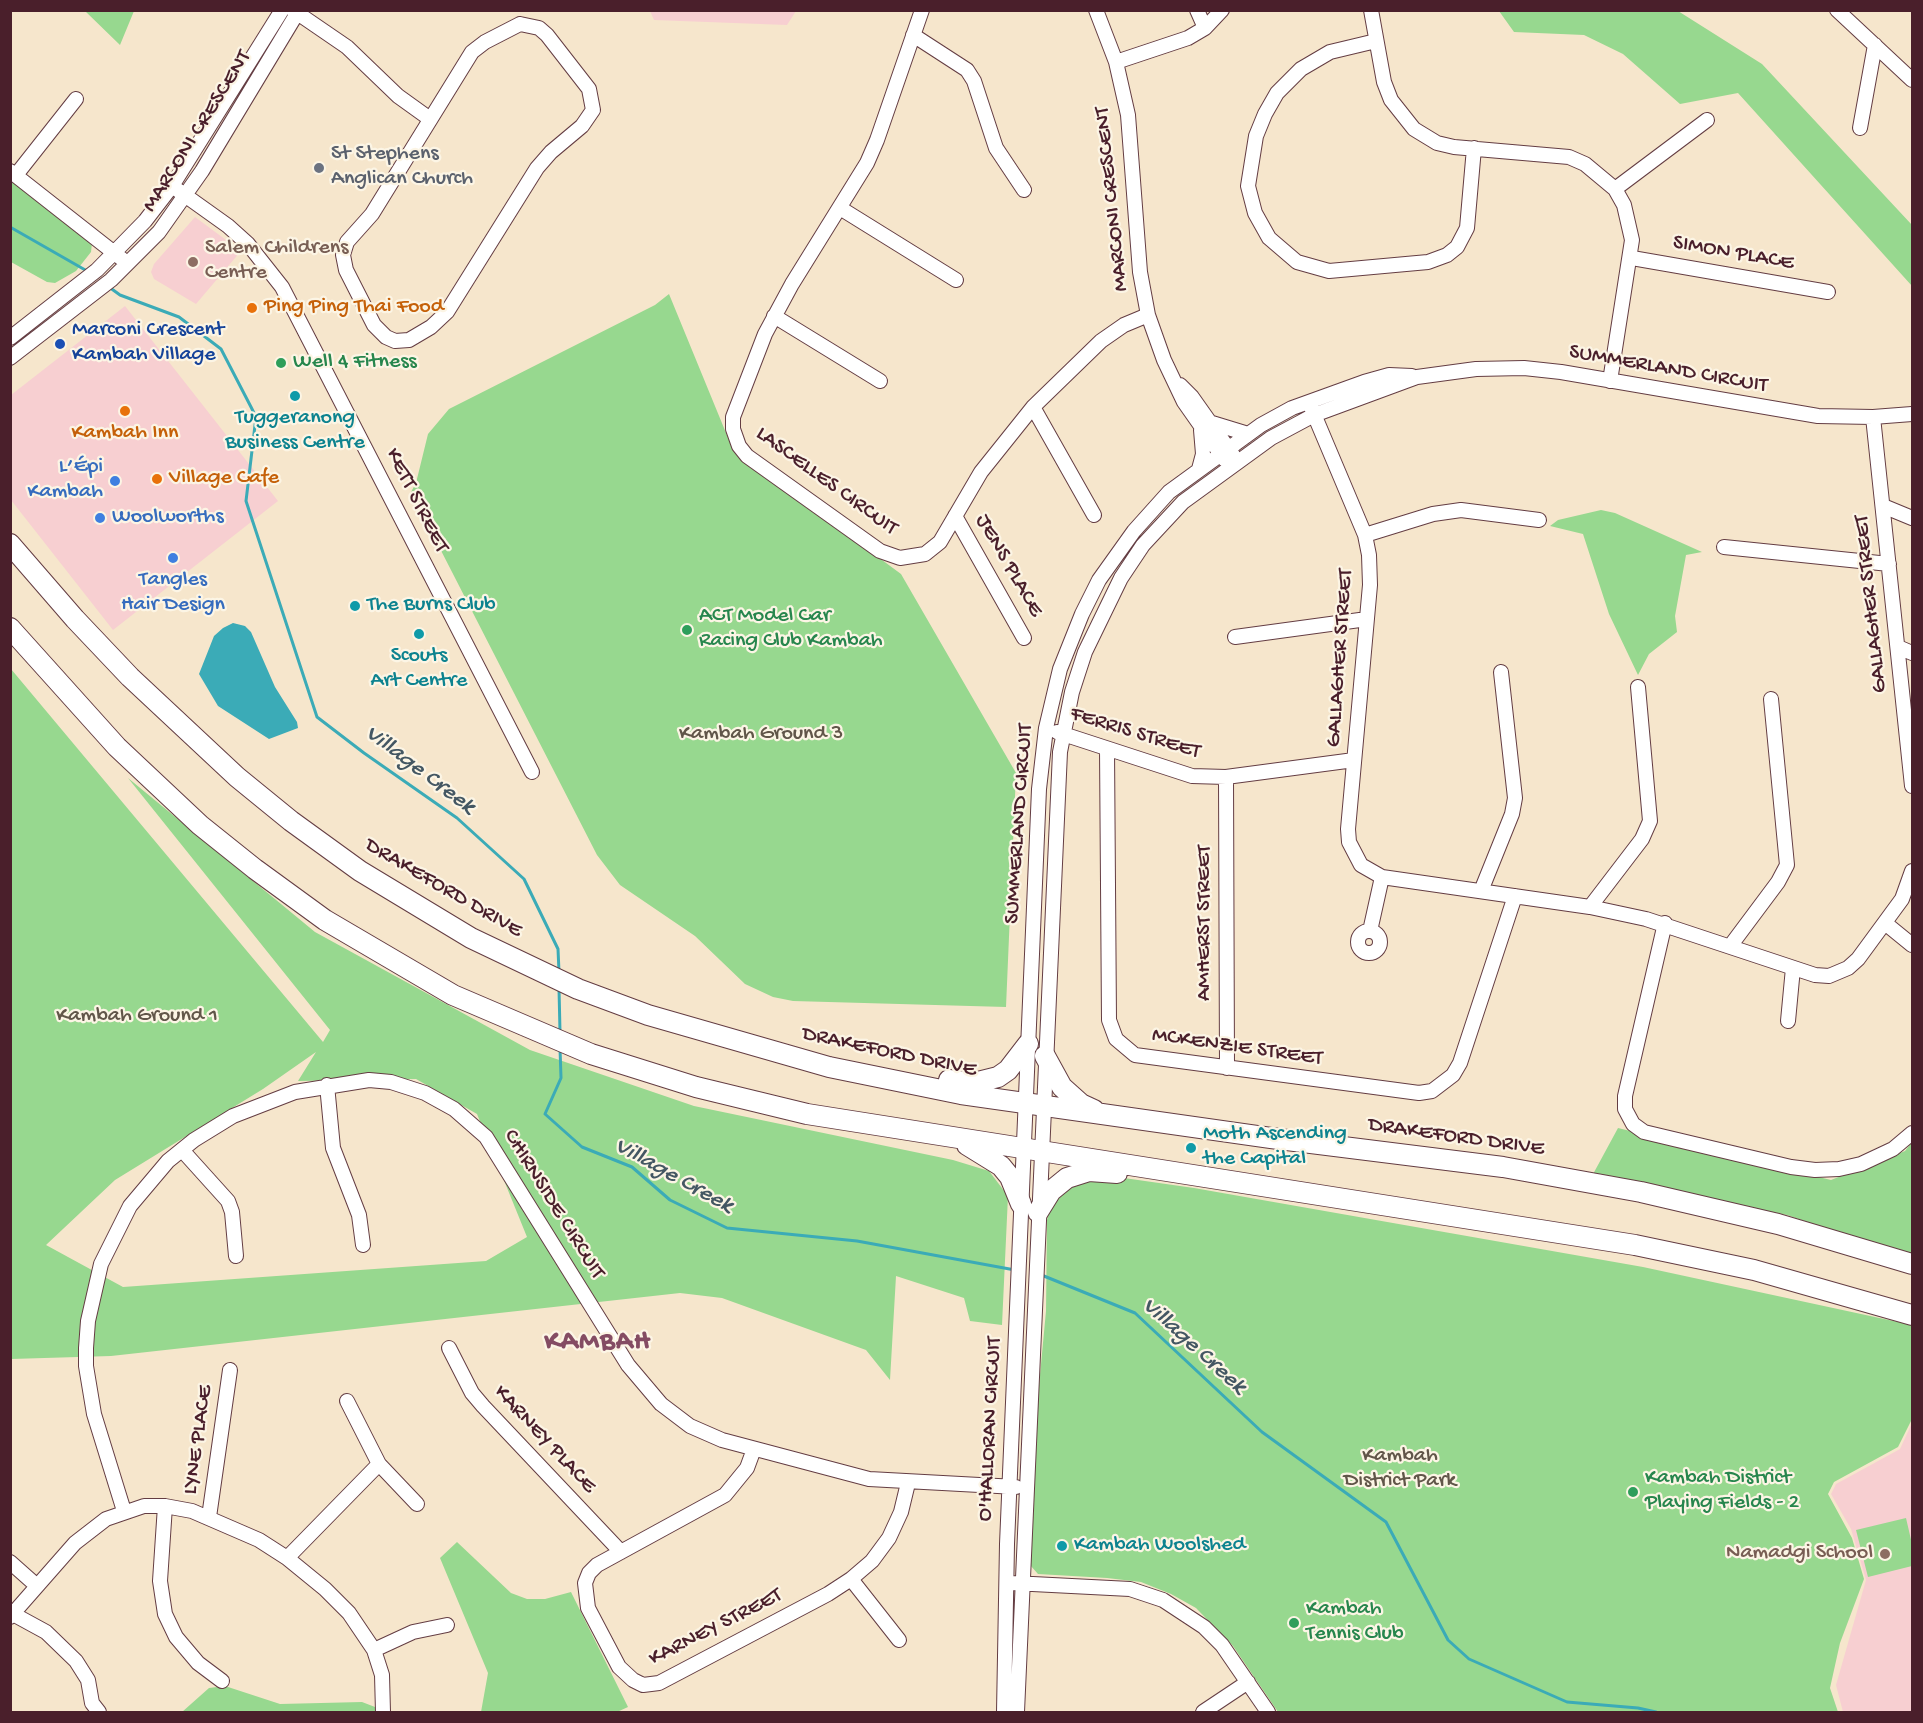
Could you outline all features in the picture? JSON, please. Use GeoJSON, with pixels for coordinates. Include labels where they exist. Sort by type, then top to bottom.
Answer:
{"type":"FeatureCollection","features":[{"type":"Feature","properties":{"kind":"highway","name":"DRAKEFORD DRIVE"},"geometry":{"type":"LineString","coordinates":[[10,544],[127,675],[237,777],[300,827],[360,871],[416,907],[528,966],[578,989],[648,1015],[721,1038],[829,1067],[914,1086],[1034,1105],[1503,1167],[1584,1181],[1779,1224],[1912,1264]]}},
{"type":"Feature","properties":{"kind":"highway"},"geometry":{"type":"LineString","coordinates":[[10,628],[85,713],[200,825],[255,869],[325,920],[453,995],[539,1034],[591,1054],[696,1087],[764,1104],[879,1127],[1032,1149],[1635,1245],[1754,1270],[1912,1315]]}},
{"type":"Feature","properties":{"kind":"highway"},"geometry":{"type":"LineString","coordinates":[[914,1086],[947,1080],[974,1083],[990,1080],[1008,1070],[1028,1044]]}},
{"type":"Feature","properties":{"kind":"highway"},"geometry":{"type":"LineString","coordinates":[[1045,1056],[1062,1087],[1081,1104],[1102,1114]]}},
{"type":"Feature","properties":{"kind":"highway"},"geometry":{"type":"LineString","coordinates":[[954,1138],[988,1155],[1001,1166],[1030,1208],[1055,1186],[1074,1175],[1089,1172],[1117,1173],[1150,1169]]}},
{"type":"Feature","properties":{"kind":"street","name":"MARCONI CRESCENT"},"geometry":{"type":"LineString","coordinates":[[10,338],[93,274],[145,221],[171,186],[282,10]]}},
{"type":"Feature","properties":{"kind":"street","name":"LASCELLES CIRCUIT"},"geometry":{"type":"LineString","coordinates":[[922,10],[877,140],[840,208],[774,316],[733,417],[736,441],[747,456],[880,551],[893,557],[913,558],[931,551],[940,542],[981,472],[1033,407],[1072,366],[1124,325],[1148,315]]}},
{"type":"Feature","properties":{"kind":"street","name":"MARCONI CRESCENT"},"geometry":{"type":"LineString","coordinates":[[1096,10],[1116,62],[1128,115],[1133,150],[1140,272],[1148,315],[1164,360],[1176,381],[1184,402],[1205,424],[1234,464]]}},
{"type":"Feature","properties":{"kind":"street"},"geometry":{"type":"LineString","coordinates":[[1197,10],[1205,28]]}},
{"type":"Feature","properties":{"kind":"street"},"geometry":{"type":"LineString","coordinates":[[1116,62],[1170,46],[1205,28],[1222,10]]}},
{"type":"Feature","properties":{"kind":"street"},"geometry":{"type":"LineString","coordinates":[[1371,10],[1384,82],[1401,116],[1414,129],[1437,143],[1569,157],[1586,164],[1615,189],[1629,223],[1632,258],[1610,381]]}},
{"type":"Feature","properties":{"kind":"street"},"geometry":{"type":"LineString","coordinates":[[1837,10],[1912,80]]}},
{"type":"Feature","properties":{"kind":"street","name":"MARCONI CRESCENT"},"geometry":{"type":"LineString","coordinates":[[10,358],[106,283],[159,232],[186,196],[296,11]]}},
{"type":"Feature","properties":{"kind":"street"},"geometry":{"type":"LineString","coordinates":[[296,11],[347,47],[398,96],[430,119]]}},
{"type":"Feature","properties":{"kind":"street"},"geometry":{"type":"LineString","coordinates":[[520,24],[539,28],[547,35],[590,89],[593,101],[590,117],[551,152],[537,168],[447,312],[432,327],[409,340],[395,341],[386,337],[374,326],[346,270],[344,250],[347,242],[372,214],[430,119],[472,52],[485,42],[520,24]]}},
{"type":"Feature","properties":{"kind":"street"},"geometry":{"type":"LineString","coordinates":[[913,35],[967,70],[974,81],[996,148],[1024,190]]}},
{"type":"Feature","properties":{"kind":"street"},"geometry":{"type":"LineString","coordinates":[[1376,41],[1330,52],[1311,63],[1293,76],[1265,114],[1256,136],[1248,186],[1255,213],[1269,238],[1297,262],[1329,271],[1428,262],[1447,255],[1457,247],[1467,228],[1474,148]]}},
{"type":"Feature","properties":{"kind":"street"},"geometry":{"type":"LineString","coordinates":[[1860,128],[1875,45]]}},
{"type":"Feature","properties":{"kind":"street"},"geometry":{"type":"LineString","coordinates":[[76,99],[13,173],[128,264]]}},
{"type":"Feature","properties":{"kind":"street"},"geometry":{"type":"LineString","coordinates":[[1615,189],[1707,120]]}},
{"type":"Feature","properties":{"kind":"street","name":"KETT STREET"},"geometry":{"type":"LineString","coordinates":[[171,186],[249,244],[282,287],[532,772]]}},
{"type":"Feature","properties":{"kind":"street"},"geometry":{"type":"LineString","coordinates":[[840,208],[956,280]]}},
{"type":"Feature","properties":{"kind":"street","name":"SIMON PLACE"},"geometry":{"type":"LineString","coordinates":[[1632,258],[1828,292]]}},
{"type":"Feature","properties":{"kind":"street"},"geometry":{"type":"LineString","coordinates":[[774,316],[880,381]]}},
{"type":"Feature","properties":{"kind":"street","name":"SUMMERLAND CIRCUIT"},"geometry":{"type":"LineString","coordinates":[[1032,1149],[1034,1105],[1028,1044],[1039,789],[1046,728],[1066,652],[1100,580],[1144,519],[1169,492],[1248,434],[1308,401],[1389,375],[1416,377],[1476,369],[1524,368],[1818,416],[1873,417],[1912,414]]}},
{"type":"Feature","properties":{"kind":"street","name":"SUMMERLAND CIRCUIT"},"geometry":{"type":"LineString","coordinates":[[1034,1105],[1045,1056],[1057,791],[1063,734],[1085,652],[1121,578],[1143,545],[1169,516],[1234,464],[1271,438],[1314,415],[1416,377]]}},
{"type":"Feature","properties":{"kind":"street","name":"GALLAGHER STREET"},"geometry":{"type":"LineString","coordinates":[[1308,401],[1365,535],[1370,565],[1349,842],[1361,865],[1382,877],[1590,907],[1665,924],[1792,968],[1815,975],[1829,976],[1842,971],[1858,958],[1902,899],[1912,871]]}},
{"type":"Feature","properties":{"kind":"street"},"geometry":{"type":"LineString","coordinates":[[1033,407],[1094,515]]}},
{"type":"Feature","properties":{"kind":"street","name":"GALLAGHER STREET"},"geometry":{"type":"LineString","coordinates":[[1873,417],[1912,786]]}},
{"type":"Feature","properties":{"kind":"street"},"geometry":{"type":"LineString","coordinates":[[1199,469],[1205,424],[1248,434]]}},
{"type":"Feature","properties":{"kind":"street"},"geometry":{"type":"LineString","coordinates":[[1882,506],[1912,518]]}},
{"type":"Feature","properties":{"kind":"street"},"geometry":{"type":"LineString","coordinates":[[1365,535],[1442,511],[1461,510],[1539,520]]}},
{"type":"Feature","properties":{"kind":"street","name":"JENS PLACE"},"geometry":{"type":"LineString","coordinates":[[955,516],[1024,638]]}},
{"type":"Feature","properties":{"kind":"street"},"geometry":{"type":"LineString","coordinates":[[1724,547],[1889,564]]}},
{"type":"Feature","properties":{"kind":"street"},"geometry":{"type":"LineString","coordinates":[[1235,637],[1367,619]]}},
{"type":"Feature","properties":{"kind":"street"},"geometry":{"type":"LineString","coordinates":[[1898,647],[1912,653]]}},
{"type":"Feature","properties":{"kind":"street"},"geometry":{"type":"LineString","coordinates":[[1481,891],[1512,814],[1515,798],[1502,672]]}},
{"type":"Feature","properties":{"kind":"street"},"geometry":{"type":"LineString","coordinates":[[1590,907],[1642,839],[1650,821],[1638,687]]}},
{"type":"Feature","properties":{"kind":"street"},"geometry":{"type":"LineString","coordinates":[[1731,945],[1778,882],[1787,865],[1771,699]]}},
{"type":"Feature","properties":{"kind":"street","name":"FERRIS STREET"},"geometry":{"type":"LineString","coordinates":[[1046,728],[1180,773],[1226,777],[1354,760]]}},
{"type":"Feature","properties":{"kind":"street","name":"MCKENZIE STREET"},"geometry":{"type":"LineString","coordinates":[[1107,749],[1109,1020],[1113,1033],[1125,1048],[1135,1055],[1419,1093],[1444,1085],[1460,1063],[1515,896]]}},
{"type":"Feature","properties":{"kind":"street","name":"AMHERST STREET"},"geometry":{"type":"LineString","coordinates":[[1226,777],[1227,1068]]}},
{"type":"Feature","properties":{"kind":"street"},"geometry":{"type":"LineString","coordinates":[[1370,931],[1382,877]]}},
{"type":"Feature","properties":{"kind":"street"},"geometry":{"type":"LineString","coordinates":[[1885,923],[1912,945]]}},
{"type":"Feature","properties":{"kind":"street"},"geometry":{"type":"LineString","coordinates":[[1665,924],[1625,1096],[1625,1109],[1633,1124],[1644,1132],[1791,1167],[1815,1170],[1861,1164],[1893,1149],[1912,1133]]}},
{"type":"Feature","properties":{"kind":"street"},"geometry":{"type":"LineString","coordinates":[[1788,1021],[1792,968]]}},
{"type":"Feature","properties":{"kind":"street","name":"CHIRNSIDE CIRCUIT"},"geometry":{"type":"LineString","coordinates":[[124,1511],[99,1437],[89,1393],[86,1366],[87,1321],[101,1264],[130,1206],[150,1181],[182,1150],[219,1123],[253,1107],[295,1092],[369,1080],[403,1085],[436,1098],[467,1118],[486,1137],[643,1386],[661,1404],[690,1426],[722,1440],[850,1475],[908,1482],[1027,1488]]}},
{"type":"Feature","properties":{"kind":"street"},"geometry":{"type":"LineString","coordinates":[[327,1085],[333,1148],[359,1215],[363,1245]]}},
{"type":"Feature","properties":{"kind":"street","name":"O'HALLORAN CIRCUIT"},"geometry":{"type":"LineString","coordinates":[[1017,1713],[1037,1252],[1030,1208],[1032,1149]]}},
{"type":"Feature","properties":{"kind":"street"},"geometry":{"type":"LineString","coordinates":[[182,1150],[228,1201],[232,1212],[236,1256]]}},
{"type":"Feature","properties":{"kind":"street","name":"O'HALLORAN CIRCUIT"},"geometry":{"type":"LineString","coordinates":[[1003,1711],[1005,1583],[1019,1252],[1030,1208]]}},
{"type":"Feature","properties":{"kind":"street","name":"KARNEY PLACE"},"geometry":{"type":"LineString","coordinates":[[449,1348],[472,1393],[621,1552]]}},
{"type":"Feature","properties":{"kind":"street","name":"LYNE PLACE"},"geometry":{"type":"LineString","coordinates":[[209,1517],[230,1370]]}},
{"type":"Feature","properties":{"kind":"street"},"geometry":{"type":"LineString","coordinates":[[347,1401],[379,1464],[417,1504]]}},
{"type":"Feature","properties":{"kind":"street","name":"KARNEY STREET"},"geometry":{"type":"LineString","coordinates":[[754,1449],[747,1468],[724,1495],[592,1569],[585,1583],[584,1595],[588,1608],[619,1667],[633,1680],[643,1685],[659,1683],[828,1594],[851,1579],[872,1561],[889,1538],[901,1512],[908,1482]]}},
{"type":"Feature","properties":{"kind":"street"},"geometry":{"type":"LineString","coordinates":[[287,1558],[379,1464]]}},
{"type":"Feature","properties":{"kind":"street"},"geometry":{"type":"LineString","coordinates":[[99,1713],[92,1702],[87,1680],[76,1661],[45,1632],[12,1616],[89,1530],[124,1511],[144,1506],[165,1506],[209,1517],[259,1540],[287,1558],[325,1589],[349,1613],[374,1650],[382,1674],[383,1713]]}},
{"type":"Feature","properties":{"kind":"street"},"geometry":{"type":"LineString","coordinates":[[165,1506],[160,1581],[165,1614],[176,1637],[198,1663],[222,1681]]}},
{"type":"Feature","properties":{"kind":"street"},"geometry":{"type":"LineString","coordinates":[[10,1562],[37,1586]]}},
{"type":"Feature","properties":{"kind":"street"},"geometry":{"type":"LineString","coordinates":[[851,1579],[899,1640]]}},
{"type":"Feature","properties":{"kind":"street"},"geometry":{"type":"LineString","coordinates":[[1005,1583],[1130,1589],[1163,1600],[1204,1627],[1222,1646],[1268,1713]]}},
{"type":"Feature","properties":{"kind":"street"},"geometry":{"type":"LineString","coordinates":[[374,1650],[413,1632],[447,1625]]}},
{"type":"Feature","properties":{"kind":"street"},"geometry":{"type":"LineString","coordinates":[[1203,1713],[1248,1682]]}},
{"type":"Feature","properties":{"kind":"shaded area"},"geometry":{"type":"Polygon","coordinates":[[[650,11],[796,11],[787,25],[654,20],[650,11]]]}},
{"type":"Feature","properties":{"kind":"shaded area","name":"Salem Childrens Centre"},"geometry":{"type":"Polygon","coordinates":[[[195,217],[241,251],[196,304],[154,279],[151,272],[154,264],[195,217]]]}},
{"type":"Feature","properties":{"kind":"shaded area"},"geometry":{"type":"Polygon","coordinates":[[[125,306],[278,501],[113,630],[11,500],[11,395],[125,306]]]}},
{"type":"Feature","properties":{"kind":"shaded area","name":"Namadgi School"},"geometry":{"type":"Polygon","coordinates":[[[1912,1423],[1912,1712],[1843,1712],[1836,1685],[1866,1580],[1851,1529],[1831,1494],[1836,1484],[1900,1449],[1912,1423]]]}},
{"type":"Feature","properties":{"kind":"green space"},"geometry":{"type":"Polygon","coordinates":[[[85,11],[134,11],[120,45],[85,11]]]}},
{"type":"Feature","properties":{"kind":"green space"},"geometry":{"type":"Polygon","coordinates":[[[1499,11],[1678,11],[1762,64],[1912,225],[1912,286],[1738,93],[1680,104],[1623,54],[1584,35],[1514,32],[1499,11]]]}},
{"type":"Feature","properties":{"kind":"green space"},"geometry":{"type":"Polygon","coordinates":[[[10,180],[92,243],[91,252],[76,271],[55,283],[47,282],[11,262],[10,180]]]}},
{"type":"Feature","properties":{"kind":"green space","name":"Kambah Ground 3"},"geometry":{"type":"Polygon","coordinates":[[[669,294],[733,450],[901,574],[1016,773],[1006,1007],[793,1001],[773,997],[745,984],[695,936],[620,885],[597,855],[411,492],[416,483],[428,434],[449,409],[655,305],[669,294]]]}},
{"type":"Feature","properties":{"kind":"green space"},"geometry":{"type":"Polygon","coordinates":[[[1601,510],[1615,513],[1702,552],[1686,555],[1675,616],[1677,632],[1649,654],[1638,675],[1609,614],[1583,534],[1550,526],[1558,520],[1601,510]]]}},
{"type":"Feature","properties":{"kind":"green space","name":"Kambah Ground 1"},"geometry":{"type":"Polygon","coordinates":[[[11,669],[323,1042],[330,1030],[128,778],[315,932],[530,1050],[694,1106],[953,1160],[989,1171],[1008,1196],[1002,1325],[970,1321],[964,1298],[896,1276],[890,1380],[866,1350],[722,1298],[680,1293],[111,1356],[11,1359],[11,669]],[[316,1052],[263,1089],[115,1180],[46,1245],[123,1287],[486,1261],[527,1237],[477,1114],[416,1079],[298,1081],[316,1052]]]}},
{"type":"Feature","properties":{"kind":"green space"},"geometry":{"type":"Polygon","coordinates":[[[1618,1128],[1831,1180],[1905,1151],[1912,1142],[1912,1258],[1787,1215],[1592,1176],[1618,1128]]]}},
{"type":"Feature","properties":{"kind":"green space","name":"Kambah District Park"},"geometry":{"type":"Polygon","coordinates":[[[1117,1177],[1194,1188],[1643,1267],[1912,1325],[1912,1419],[1898,1447],[1834,1482],[1828,1494],[1852,1538],[1864,1579],[1840,1643],[1830,1688],[1838,1712],[1278,1712],[1233,1646],[1196,1608],[1171,1594],[1141,1582],[1038,1574],[1030,1565],[1035,1428],[1046,1311],[1047,1220],[1051,1202],[1068,1183],[1117,1177]]]}},
{"type":"Feature","properties":{"kind":"green space"},"geometry":{"type":"Polygon","coordinates":[[[1906,1518],[1912,1544],[1912,1566],[1868,1577],[1856,1530],[1906,1518]]]}},
{"type":"Feature","properties":{"kind":"green space"},"geometry":{"type":"Polygon","coordinates":[[[457,1542],[511,1593],[527,1599],[545,1599],[571,1592],[628,1707],[617,1712],[481,1712],[488,1673],[440,1558],[457,1542]]]}},
{"type":"Feature","properties":{"kind":"green space"},"geometry":{"type":"Polygon","coordinates":[[[225,1686],[280,1704],[362,1702],[388,1712],[182,1712],[209,1688],[225,1686]]]}},
{"type":"Feature","properties":{"kind":"water"},"geometry":{"type":"Polygon","coordinates":[[[233,623],[245,626],[251,632],[275,687],[297,722],[298,728],[269,739],[218,706],[199,674],[214,636],[233,623]]]}},
{"type":"Feature","properties":{"kind":"waterway","name":"Village Creek"},"geometry":{"type":"LineString","coordinates":[[10,227],[87,271]]}},
{"type":"Feature","properties":{"kind":"waterway","name":"Village Creek"},"geometry":{"type":"LineString","coordinates":[[109,287],[120,295],[179,317],[221,349],[256,417],[246,501],[317,717],[457,818],[524,879],[558,949],[559,972]]}},
{"type":"Feature","properties":{"kind":"waterway","name":"Village Creek"},"geometry":{"type":"LineString","coordinates":[[559,988],[560,1032]]}},
{"type":"Feature","properties":{"kind":"waterway","name":"Village Creek"},"geometry":{"type":"LineString","coordinates":[[560,1048],[561,1078],[545,1114],[582,1147],[632,1167],[670,1200],[727,1228],[857,1241],[1015,1270]]}},
{"type":"Feature","properties":{"kind":"waterway","name":"Village Creek"},"geometry":{"type":"LineString","coordinates":[[1039,1274],[1135,1313],[1262,1432],[1386,1522],[1448,1640],[1469,1659],[1567,1702],[1638,1708],[1656,1712]]}},
{"type":"Feature","properties":{"kind":"place","name":"St Stephens Anglican Church"},"geometry":{"type":"Point","coordinates":[319,168]}},
{"type":"Feature","properties":{"kind":"place","name":"Salem Childrens Centre"},"geometry":{"type":"Point","coordinates":[193,262]}},
{"type":"Feature","properties":{"kind":"place","name":"Ping Ping Thai Food"},"geometry":{"type":"Point","coordinates":[252,308]}},
{"type":"Feature","properties":{"kind":"place","name":"Marconi Crescent Kambah Village"},"geometry":{"type":"Point","coordinates":[60,344]}},
{"type":"Feature","properties":{"kind":"place","name":"Well 4 Fitness"},"geometry":{"type":"Point","coordinates":[281,363]}},
{"type":"Feature","properties":{"kind":"place","name":"Tuggeranong Business Centre"},"geometry":{"type":"Point","coordinates":[295,396]}},
{"type":"Feature","properties":{"kind":"place","name":"Kambah Inn"},"geometry":{"type":"Point","coordinates":[125,411]}},
{"type":"Feature","properties":{"kind":"place","name":"Village Cafe"},"geometry":{"type":"Point","coordinates":[157,479]}},
{"type":"Feature","properties":{"kind":"place","name":"L’Épi Kambah"},"geometry":{"type":"Point","coordinates":[115,481]}},
{"type":"Feature","properties":{"kind":"place","name":"Woolworths"},"geometry":{"type":"Point","coordinates":[100,518]}},
{"type":"Feature","properties":{"kind":"place","name":"Tangles Hair Design"},"geometry":{"type":"Point","coordinates":[173,558]}},
{"type":"Feature","properties":{"kind":"place","name":"The Burns Club"},"geometry":{"type":"Point","coordinates":[355,606]}},
{"type":"Feature","properties":{"kind":"place","name":"ACT Model Car Racing Club Kambah"},"geometry":{"type":"Point","coordinates":[687,630]}},
{"type":"Feature","properties":{"kind":"place","name":"Scouts Art Centre"},"geometry":{"type":"Point","coordinates":[419,634]}},
{"type":"Feature","properties":{"kind":"place","name":"Moth Ascending the Capital"},"geometry":{"type":"Point","coordinates":[1191,1148]}},
{"type":"Feature","properties":{"kind":"place","name":"Kambah District Playing Fields - 2"},"geometry":{"type":"Point","coordinates":[1633,1492]}},
{"type":"Feature","properties":{"kind":"place","name":"Kambah Woolshed"},"geometry":{"type":"Point","coordinates":[1062,1546]}},
{"type":"Feature","properties":{"kind":"place","name":"Namadgi School"},"geometry":{"type":"Point","coordinates":[1885,1554]}},
{"type":"Feature","properties":{"kind":"place","name":"Kambah Tennis Club"},"geometry":{"type":"Point","coordinates":[1294,1623]}},
{"type":"Feature","properties":{"kind":"district","name":"KAMBAH"},"geometry":{"type":"Point","coordinates":[598,1344]}}]}
